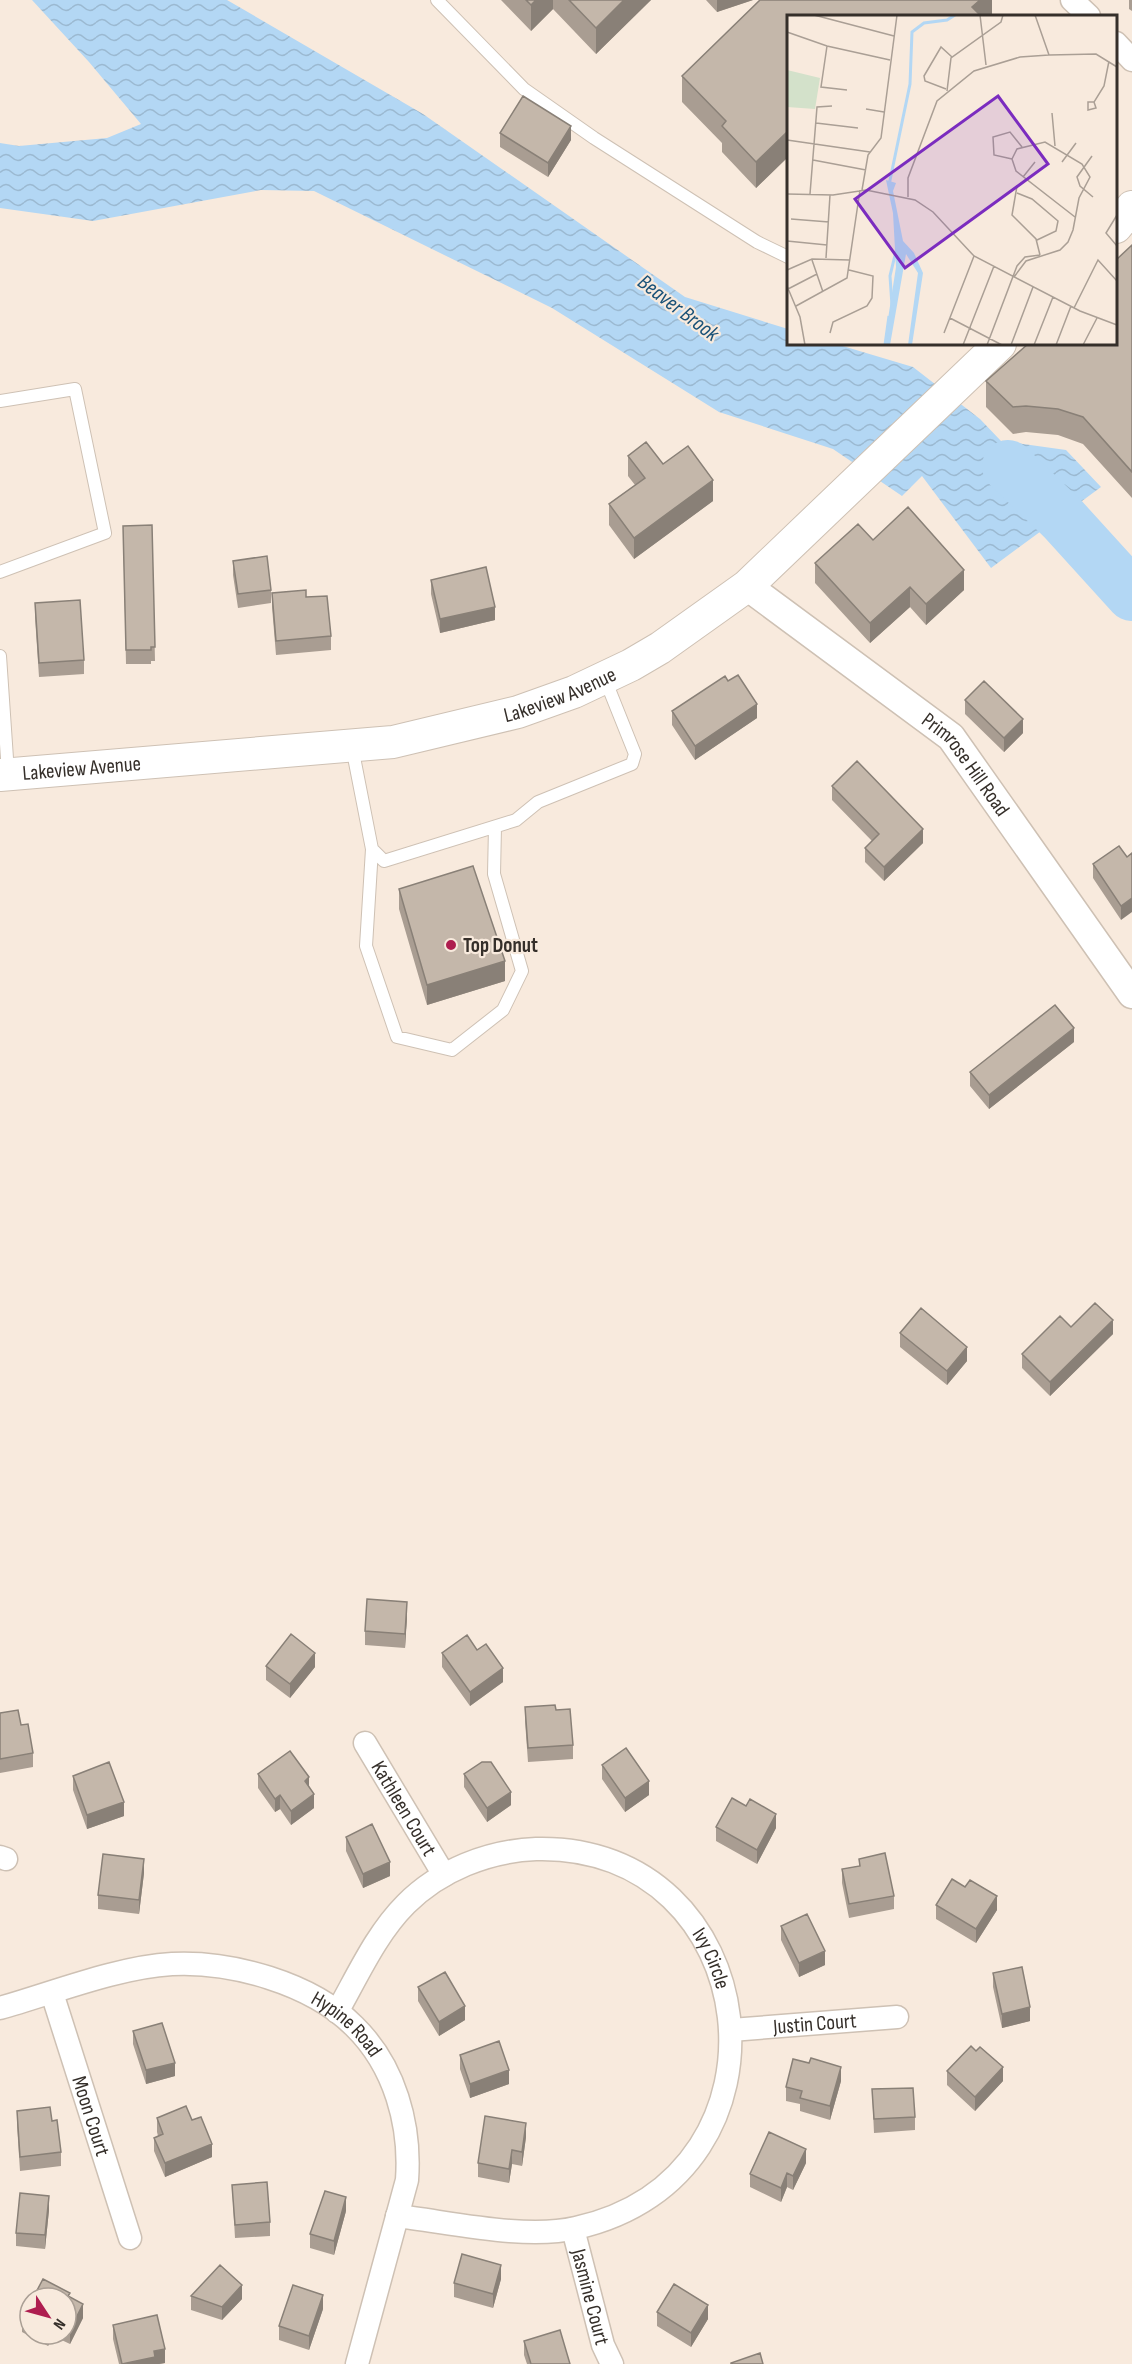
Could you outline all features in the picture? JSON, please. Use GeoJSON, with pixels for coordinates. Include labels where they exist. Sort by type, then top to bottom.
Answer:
{"type":"FeatureCollection","features":[{"type":"Feature","properties":{"kind":"main road"},"geometry":{"type":"LineString","coordinates":[[1117,226],[1132,207]]}},
{"type":"Feature","properties":{"kind":"main road","name":"Lakeview Avenue"},"geometry":{"type":"LineString","coordinates":[[4,775],[393,742],[481,723],[547,703],[605,679],[660,648],[747,586],[965,378],[989,350]]}},
{"type":"Feature","properties":{"kind":"street"},"geometry":{"type":"LineString","coordinates":[[1072,0],[1088,15]]}},
{"type":"Feature","properties":{"kind":"street"},"geometry":{"type":"LineString","coordinates":[[1117,44],[1132,60]]}},
{"type":"Feature","properties":{"kind":"street","name":"Primrose Hill Road"},"geometry":{"type":"LineString","coordinates":[[747,586],[951,737],[1132,994]]}},
{"type":"Feature","properties":{"kind":"street","name":"Kathleen Court"},"geometry":{"type":"LineString","coordinates":[[365,1743],[444,1875]]}},
{"type":"Feature","properties":{"kind":"street","name":"Ivy Circle"},"geometry":{"type":"LineString","coordinates":[[337,2012],[391,1920],[407,1903],[444,1875],[496,1854],[552,1849],[579,1852],[632,1872],[677,1905],[710,1950],[723,1985],[731,2030],[726,2086],[705,2137],[690,2159],[671,2180],[649,2198],[600,2222],[573,2229],[531,2232],[397,2216]]}},
{"type":"Feature","properties":{"kind":"street","name":"Hypine Road"},"geometry":{"type":"LineString","coordinates":[[0,2008],[146,1967],[199,1963],[231,1968],[290,1986],[337,2012],[354,2026],[382,2065],[394,2087],[403,2116],[409,2150],[407,2180],[357,2364]]}},
{"type":"Feature","properties":{"kind":"street","name":"Moon Court"},"geometry":{"type":"LineString","coordinates":[[52,1993],[130,2238]]}},
{"type":"Feature","properties":{"kind":"street","name":"Justin Court"},"geometry":{"type":"LineString","coordinates":[[731,2030],[897,2017]]}},
{"type":"Feature","properties":{"kind":"street","name":"Jasmine Court"},"geometry":{"type":"LineString","coordinates":[[573,2229],[603,2345],[612,2364]]}},
{"type":"Feature","properties":{"kind":"lane"},"geometry":{"type":"LineString","coordinates":[[437,0],[524,89],[594,138],[738,230],[787,256]]}},
{"type":"Feature","properties":{"kind":"lane"},"geometry":{"type":"LineString","coordinates":[[0,401],[75,389],[105,533],[0,572]]}},
{"type":"Feature","properties":{"kind":"lane"},"geometry":{"type":"LineString","coordinates":[[0,656],[4,775]]}},
{"type":"Feature","properties":{"kind":"lane"},"geometry":{"type":"LineString","coordinates":[[372,849],[384,861],[495,827],[516,820],[538,802],[632,764],[635,754],[605,679]]}},
{"type":"Feature","properties":{"kind":"lane"},"geometry":{"type":"LineString","coordinates":[[352,747],[372,849],[366,946],[397,1037],[452,1050],[502,1010],[522,971],[494,874],[495,827]]}},
{"type":"Feature","properties":{"kind":"water"},"geometry":{"type":"Polygon","coordinates":[[[32,0],[227,0],[423,114],[685,297],[787,329],[787,345],[839,345],[913,367],[980,419],[1001,441],[1066,450],[1101,487],[991,568],[922,476],[902,496],[833,449],[719,412],[552,308],[314,191],[261,190],[93,221],[0,208],[0,143],[19,146],[107,138],[141,124],[89,62],[32,0]]]}},
{"type":"Feature","properties":{"kind":"building"},"geometry":{"type":"Polygon","coordinates":[[[526,0],[536,0],[531,5],[526,0]]]}},
{"type":"Feature","properties":{"kind":"building"},"geometry":{"type":"Polygon","coordinates":[[[569,0],[624,0],[596,28],[569,0]]]}},
{"type":"Feature","properties":{"kind":"building"},"geometry":{"type":"Polygon","coordinates":[[[760,0],[980,0],[972,7],[980,15],[787,15],[787,132],[756,162],[722,126],[726,121],[682,76],[760,0]]]}},
{"type":"Feature","properties":{"kind":"building"},"geometry":{"type":"Polygon","coordinates":[[[523,96],[571,126],[548,163],[500,133],[523,96]]]}},
{"type":"Feature","properties":{"kind":"building"},"geometry":{"type":"Polygon","coordinates":[[[1132,245],[1132,472],[1083,417],[1058,409],[1013,407],[986,381],[1027,345],[1117,345],[1117,259],[1132,245]]]}},
{"type":"Feature","properties":{"kind":"building"},"geometry":{"type":"Polygon","coordinates":[[[646,442],[663,464],[688,446],[713,480],[634,538],[609,504],[645,478],[628,456],[646,442]]]}},
{"type":"Feature","properties":{"kind":"building"},"geometry":{"type":"Polygon","coordinates":[[[908,507],[964,570],[926,604],[910,587],[870,623],[815,563],[858,524],[873,540],[908,507]]]}},
{"type":"Feature","properties":{"kind":"building"},"geometry":{"type":"Polygon","coordinates":[[[152,525],[155,647],[151,647],[151,650],[126,650],[123,526],[152,525]]]}},
{"type":"Feature","properties":{"kind":"building"},"geometry":{"type":"Polygon","coordinates":[[[267,556],[271,590],[238,594],[233,561],[267,556]]]}},
{"type":"Feature","properties":{"kind":"building"},"geometry":{"type":"Polygon","coordinates":[[[486,567],[495,607],[440,619],[431,580],[486,567]]]}},
{"type":"Feature","properties":{"kind":"building"},"geometry":{"type":"Polygon","coordinates":[[[306,590],[306,597],[327,596],[331,636],[276,641],[272,593],[306,590]]]}},
{"type":"Feature","properties":{"kind":"building"},"geometry":{"type":"Polygon","coordinates":[[[80,600],[84,660],[39,663],[35,603],[80,600]]]}},
{"type":"Feature","properties":{"kind":"building"},"geometry":{"type":"Polygon","coordinates":[[[738,675],[757,704],[695,746],[672,711],[725,676],[728,681],[738,675]]]}},
{"type":"Feature","properties":{"kind":"building"},"geometry":{"type":"Polygon","coordinates":[[[984,681],[1023,719],[1004,738],[965,700],[984,681]]]}},
{"type":"Feature","properties":{"kind":"building"},"geometry":{"type":"Polygon","coordinates":[[[857,761],[923,829],[884,867],[865,848],[879,834],[832,786],[857,761]]]}},
{"type":"Feature","properties":{"kind":"building"},"geometry":{"type":"Polygon","coordinates":[[[1119,846],[1127,857],[1132,853],[1132,898],[1121,906],[1093,864],[1119,846]]]}},
{"type":"Feature","properties":{"kind":"building","name":"Top Donut"},"geometry":{"type":"Polygon","coordinates":[[[473,866],[505,961],[427,985],[399,889],[473,866]]]}},
{"type":"Feature","properties":{"kind":"building"},"geometry":{"type":"Polygon","coordinates":[[[1055,1005],[1074,1028],[989,1095],[970,1072],[1055,1005]]]}},
{"type":"Feature","properties":{"kind":"building"},"geometry":{"type":"Polygon","coordinates":[[[1095,1303],[1113,1320],[1050,1382],[1022,1354],[1060,1316],[1071,1327],[1095,1303]]]}},
{"type":"Feature","properties":{"kind":"building"},"geometry":{"type":"Polygon","coordinates":[[[921,1308],[967,1347],[947,1371],[900,1333],[921,1308]]]}},
{"type":"Feature","properties":{"kind":"building"},"geometry":{"type":"Polygon","coordinates":[[[367,1599],[407,1602],[405,1634],[365,1631],[367,1599]]]}},
{"type":"Feature","properties":{"kind":"building"},"geometry":{"type":"Polygon","coordinates":[[[291,1634],[315,1653],[290,1684],[266,1666],[291,1634]]]}},
{"type":"Feature","properties":{"kind":"building"},"geometry":{"type":"Polygon","coordinates":[[[467,1635],[477,1650],[486,1644],[503,1668],[470,1692],[442,1653],[467,1635]]]}},
{"type":"Feature","properties":{"kind":"building"},"geometry":{"type":"Polygon","coordinates":[[[555,1705],[556,1710],[570,1709],[573,1745],[528,1748],[525,1707],[555,1705]]]}},
{"type":"Feature","properties":{"kind":"building"},"geometry":{"type":"Polygon","coordinates":[[[18,1710],[21,1725],[28,1724],[33,1753],[0,1759],[0,1713],[18,1710]]]}},
{"type":"Feature","properties":{"kind":"building"},"geometry":{"type":"Polygon","coordinates":[[[626,1748],[649,1781],[625,1798],[602,1765],[626,1748]]]}},
{"type":"Feature","properties":{"kind":"building"},"geometry":{"type":"Polygon","coordinates":[[[290,1751],[309,1777],[305,1781],[314,1794],[291,1811],[280,1795],[275,1799],[258,1774],[290,1751]]]}},
{"type":"Feature","properties":{"kind":"building"},"geometry":{"type":"Polygon","coordinates":[[[109,1762],[124,1802],[87,1815],[73,1776],[109,1762]]]}},
{"type":"Feature","properties":{"kind":"building"},"geometry":{"type":"Polygon","coordinates":[[[482,1762],[491,1762],[511,1792],[487,1808],[464,1774],[482,1762]]]}},
{"type":"Feature","properties":{"kind":"building"},"geometry":{"type":"Polygon","coordinates":[[[732,1798],[746,1806],[750,1799],[776,1814],[757,1850],[716,1827],[732,1798]]]}},
{"type":"Feature","properties":{"kind":"building"},"geometry":{"type":"Polygon","coordinates":[[[372,1824],[390,1862],[363,1874],[346,1837],[372,1824]]]}},
{"type":"Feature","properties":{"kind":"building"},"geometry":{"type":"Polygon","coordinates":[[[885,1853],[894,1896],[849,1904],[842,1869],[860,1866],[859,1859],[885,1853]]]}},
{"type":"Feature","properties":{"kind":"building"},"geometry":{"type":"Polygon","coordinates":[[[103,1854],[144,1859],[139,1900],[98,1895],[103,1854]]]}},
{"type":"Feature","properties":{"kind":"building"},"geometry":{"type":"Polygon","coordinates":[[[952,1879],[965,1887],[970,1880],[997,1896],[976,1929],[936,1905],[952,1879]]]}},
{"type":"Feature","properties":{"kind":"building"},"geometry":{"type":"Polygon","coordinates":[[[807,1914],[825,1951],[799,1963],[781,1926],[807,1914]]]}},
{"type":"Feature","properties":{"kind":"building"},"geometry":{"type":"Polygon","coordinates":[[[1022,1967],[1030,2007],[1002,2014],[993,1973],[1022,1967]]]}},
{"type":"Feature","properties":{"kind":"building"},"geometry":{"type":"Polygon","coordinates":[[[445,1972],[465,2006],[439,2022],[418,1987],[445,1972]]]}},
{"type":"Feature","properties":{"kind":"building"},"geometry":{"type":"Polygon","coordinates":[[[162,2023],[175,2063],[146,2070],[133,2031],[162,2023]]]}},
{"type":"Feature","properties":{"kind":"building"},"geometry":{"type":"Polygon","coordinates":[[[499,2041],[509,2070],[470,2084],[460,2055],[499,2041]]]}},
{"type":"Feature","properties":{"kind":"building"},"geometry":{"type":"Polygon","coordinates":[[[971,2046],[976,2051],[980,2047],[1003,2067],[975,2097],[947,2071],[971,2046]]]}},
{"type":"Feature","properties":{"kind":"building"},"geometry":{"type":"Polygon","coordinates":[[[811,2058],[841,2067],[830,2106],[800,2098],[802,2091],[786,2087],[793,2059],[809,2063],[811,2058]]]}},
{"type":"Feature","properties":{"kind":"building"},"geometry":{"type":"Polygon","coordinates":[[[913,2088],[915,2117],[874,2119],[872,2089],[913,2088]]]}},
{"type":"Feature","properties":{"kind":"building"},"geometry":{"type":"Polygon","coordinates":[[[186,2106],[192,2120],[201,2117],[212,2144],[165,2163],[154,2138],[163,2134],[157,2118],[186,2106]]]}},
{"type":"Feature","properties":{"kind":"building"},"geometry":{"type":"Polygon","coordinates":[[[50,2107],[52,2121],[57,2120],[61,2152],[20,2157],[17,2111],[50,2107]]]}},
{"type":"Feature","properties":{"kind":"building"},"geometry":{"type":"Polygon","coordinates":[[[485,2116],[526,2123],[522,2152],[512,2150],[509,2169],[478,2163],[485,2116]]]}},
{"type":"Feature","properties":{"kind":"building"},"geometry":{"type":"Polygon","coordinates":[[[769,2132],[806,2149],[793,2176],[787,2173],[781,2188],[750,2174],[769,2132]]]}},
{"type":"Feature","properties":{"kind":"building"},"geometry":{"type":"Polygon","coordinates":[[[267,2182],[270,2222],[235,2225],[232,2185],[267,2182]]]}},
{"type":"Feature","properties":{"kind":"building"},"geometry":{"type":"Polygon","coordinates":[[[325,2191],[346,2197],[334,2241],[310,2234],[325,2191]]]}},
{"type":"Feature","properties":{"kind":"building"},"geometry":{"type":"Polygon","coordinates":[[[20,2193],[49,2196],[45,2235],[16,2233],[20,2193]]]}},
{"type":"Feature","properties":{"kind":"building"},"geometry":{"type":"Polygon","coordinates":[[[462,2254],[501,2265],[493,2294],[454,2283],[462,2254]]]}},
{"type":"Feature","properties":{"kind":"building"},"geometry":{"type":"Polygon","coordinates":[[[220,2265],[242,2285],[222,2307],[191,2296],[220,2265]]]}},
{"type":"Feature","properties":{"kind":"building"},"geometry":{"type":"Polygon","coordinates":[[[43,2279],[56,2286],[39,2286],[43,2279]]]}},
{"type":"Feature","properties":{"kind":"building"},"geometry":{"type":"Polygon","coordinates":[[[674,2284],[708,2305],[691,2333],[657,2312],[674,2284]]]}},
{"type":"Feature","properties":{"kind":"building"},"geometry":{"type":"Polygon","coordinates":[[[293,2285],[323,2295],[309,2336],[279,2326],[293,2285]]]}},
{"type":"Feature","properties":{"kind":"building"},"geometry":{"type":"Polygon","coordinates":[[[78,2301],[83,2304],[78,2314],[78,2301]]]}},
{"type":"Feature","properties":{"kind":"building"},"geometry":{"type":"Polygon","coordinates":[[[157,2315],[165,2349],[154,2351],[155,2357],[122,2364],[113,2325],[157,2315]]]}},
{"type":"Feature","properties":{"kind":"building"},"geometry":{"type":"Polygon","coordinates":[[[560,2330],[570,2364],[531,2364],[524,2341],[560,2330]]]}},
{"type":"Feature","properties":{"kind":"building"},"geometry":{"type":"Polygon","coordinates":[[[760,2353],[763,2364],[731,2364],[731,2363],[760,2353]]]}},
{"type":"Feature","properties":{"kind":"waterway","name":"Beaver Brook"},"geometry":{"type":"LineString","coordinates":[[1008,466],[1063,519],[1132,595]]}},
{"type":"Feature","properties":{"kind":"place","name":"Top Donut"},"geometry":{"type":"Point","coordinates":[451,945]}}]}
